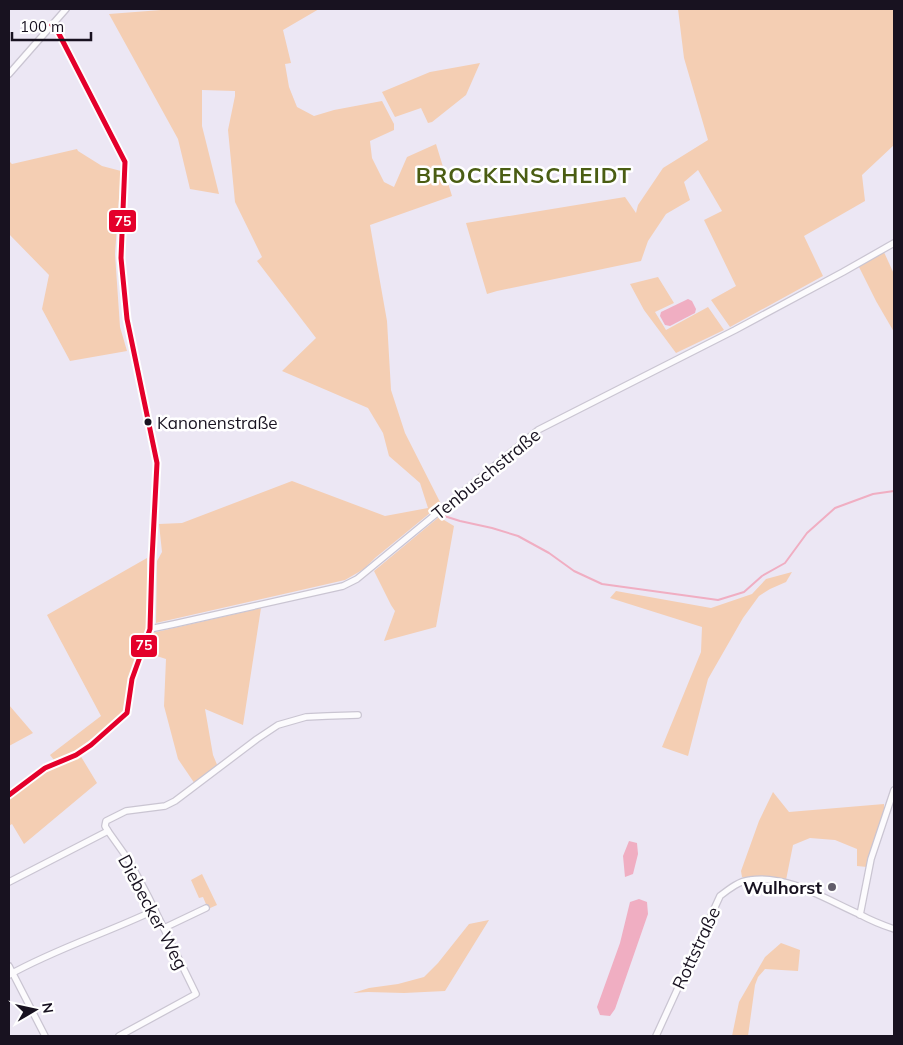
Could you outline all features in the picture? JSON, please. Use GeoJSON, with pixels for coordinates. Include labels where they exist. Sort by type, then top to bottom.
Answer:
{"type":"FeatureCollection","features":[{"type":"Feature","properties":{"kind":"street"},"geometry":{"type":"LineString","coordinates":[[9,74],[66,9]]}},
{"type":"Feature","properties":{"kind":"street"},"geometry":{"type":"LineString","coordinates":[[9,795],[45,768],[76,754],[90,745],[127,713],[132,679],[150,629],[157,463],[127,319],[121,258],[125,162],[58,32],[52,25]]}},
{"type":"Feature","properties":{"kind":"street","name":"Tenbuschstraße"},"geometry":{"type":"LineString","coordinates":[[150,629],[342,586],[357,579],[538,430],[735,330],[894,243]]}},
{"type":"Feature","properties":{"kind":"street"},"geometry":{"type":"LineString","coordinates":[[9,882],[108,831],[105,826],[106,822],[126,811],[165,806],[174,801],[278,725],[306,718],[358,715]]}},
{"type":"Feature","properties":{"kind":"street"},"geometry":{"type":"LineString","coordinates":[[860,915],[871,859],[894,790]]}},
{"type":"Feature","properties":{"kind":"street","name":"Diebecker Weg"},"geometry":{"type":"LineString","coordinates":[[108,831],[130,862],[196,994],[119,1036]]}},
{"type":"Feature","properties":{"kind":"street","name":"Rottstraße"},"geometry":{"type":"LineString","coordinates":[[656,1036],[720,896],[740,882],[763,879],[798,886],[894,929]]}},
{"type":"Feature","properties":{"kind":"street"},"geometry":{"type":"LineString","coordinates":[[164,928],[206,908]]}},
{"type":"Feature","properties":{"kind":"street"},"geometry":{"type":"LineString","coordinates":[[10,974],[155,910]]}},
{"type":"Feature","properties":{"kind":"street"},"geometry":{"type":"LineString","coordinates":[[9,966],[10,974],[46,1036]]}},
{"type":"Feature","properties":{"kind":"shaded area"},"geometry":{"type":"Polygon","coordinates":[[[162,9],[319,9],[283,30],[291,63],[285,64],[289,87],[297,107],[314,116],[334,110],[382,101],[394,124],[394,130],[370,141],[372,158],[384,182],[394,187],[407,157],[436,144],[452,196],[370,225],[387,321],[391,390],[405,433],[441,504],[364,569],[345,580],[156,623],[157,561],[162,552],[159,524],[182,523],[292,481],[385,516],[428,508],[420,483],[389,456],[383,433],[368,408],[282,371],[316,338],[257,261],[262,257],[235,202],[228,130],[235,91],[202,90],[202,126],[219,194],[190,189],[178,139],[109,14],[162,9]]]}},
{"type":"Feature","properties":{"kind":"shaded area"},"geometry":{"type":"Polygon","coordinates":[[[678,9],[894,9],[894,145],[862,175],[865,201],[804,236],[823,276],[730,327],[711,300],[736,286],[704,220],[722,211],[698,170],[684,182],[690,200],[666,214],[648,241],[641,261],[487,294],[466,223],[625,197],[636,213],[638,205],[663,168],[708,140],[684,58],[678,9]]]}},
{"type":"Feature","properties":{"kind":"shaded area"},"geometry":{"type":"Polygon","coordinates":[[[480,63],[466,95],[432,122],[428,123],[421,108],[395,117],[382,92],[430,72],[480,63]]]}},
{"type":"Feature","properties":{"kind":"shaded area"},"geometry":{"type":"Polygon","coordinates":[[[77,149],[102,166],[121,171],[115,254],[120,327],[127,351],[70,361],[42,309],[49,275],[9,234],[9,161],[12,164],[77,149]]]}},
{"type":"Feature","properties":{"kind":"shaded area"},"geometry":{"type":"Polygon","coordinates":[[[883,250],[894,274],[894,332],[858,265],[883,250]]]}},
{"type":"Feature","properties":{"kind":"shaded area"},"geometry":{"type":"Polygon","coordinates":[[[658,277],[674,303],[655,312],[666,330],[708,307],[724,330],[676,353],[644,310],[630,284],[658,277]]]}},
{"type":"Feature","properties":{"kind":"shaded area"},"geometry":{"type":"Polygon","coordinates":[[[688,299],[692,301],[696,309],[695,313],[670,326],[665,325],[660,316],[661,312],[688,299]]]}},
{"type":"Feature","properties":{"kind":"shaded area"},"geometry":{"type":"Polygon","coordinates":[[[439,517],[454,526],[436,627],[384,641],[395,611],[374,571],[439,517]]]}},
{"type":"Feature","properties":{"kind":"shaded area"},"geometry":{"type":"Polygon","coordinates":[[[147,558],[147,629],[128,683],[122,715],[77,750],[54,760],[50,755],[101,716],[47,615],[147,558]]]}},
{"type":"Feature","properties":{"kind":"shaded area"},"geometry":{"type":"Polygon","coordinates":[[[792,572],[786,582],[759,596],[743,618],[708,679],[688,756],[662,747],[701,652],[702,627],[610,598],[616,591],[711,608],[752,594],[766,579],[792,572]]]}},
{"type":"Feature","properties":{"kind":"shaded area"},"geometry":{"type":"Polygon","coordinates":[[[261,608],[243,725],[205,709],[213,755],[218,767],[195,784],[178,759],[164,706],[166,659],[144,652],[152,633],[261,608]]]}},
{"type":"Feature","properties":{"kind":"shaded area"},"geometry":{"type":"Polygon","coordinates":[[[9,705],[33,733],[9,746],[9,705]]]}},
{"type":"Feature","properties":{"kind":"shaded area"},"geometry":{"type":"Polygon","coordinates":[[[80,755],[97,783],[24,844],[12,824],[9,826],[9,798],[48,770],[80,755]]]}},
{"type":"Feature","properties":{"kind":"shaded area"},"geometry":{"type":"Polygon","coordinates":[[[773,792],[789,812],[884,804],[884,811],[867,867],[857,866],[857,849],[835,840],[810,838],[793,845],[786,880],[746,879],[742,877],[741,871],[759,821],[773,792]]]}},
{"type":"Feature","properties":{"kind":"shaded area"},"geometry":{"type":"Polygon","coordinates":[[[629,841],[637,843],[638,854],[633,874],[625,877],[623,856],[629,841]]]}},
{"type":"Feature","properties":{"kind":"shaded area"},"geometry":{"type":"Polygon","coordinates":[[[202,874],[217,905],[208,909],[203,897],[199,898],[191,880],[202,874]]]}},
{"type":"Feature","properties":{"kind":"shaded area"},"geometry":{"type":"Polygon","coordinates":[[[639,899],[647,902],[648,914],[615,1009],[610,1016],[600,1015],[597,1007],[620,943],[630,902],[639,899]]]}},
{"type":"Feature","properties":{"kind":"shaded area"},"geometry":{"type":"Polygon","coordinates":[[[489,920],[445,991],[353,993],[424,977],[438,963],[469,924],[489,920]]]}},
{"type":"Feature","properties":{"kind":"shaded area"},"geometry":{"type":"Polygon","coordinates":[[[781,943],[800,950],[798,971],[765,969],[758,977],[755,985],[748,1036],[732,1036],[739,1002],[765,957],[781,943]]]}},
{"type":"Feature","properties":{"kind":"waterway"},"geometry":{"type":"LineString","coordinates":[[441,515],[518,536],[549,553],[574,571],[602,584],[718,600],[744,592],[762,576],[785,563],[807,533],[835,508],[873,494],[894,491]]}},
{"type":"Feature","properties":{"kind":"transit line","name":"75"},"geometry":{"type":"LineString","coordinates":[[9,795],[45,768],[76,755],[91,745],[127,713],[132,679],[150,629],[157,463],[127,319],[121,258],[125,162],[58,32],[52,25]]}},
{"type":"Feature","properties":{"kind":"place","name":"Kanonenstraße"},"geometry":{"type":"Point","coordinates":[148,422]}},
{"type":"Feature","properties":{"kind":"place","name":"Wulhorst"},"geometry":{"type":"Point","coordinates":[832,887]}},
{"type":"Feature","properties":{"kind":"district","name":"BROCKENSCHEIDT"},"geometry":{"type":"Point","coordinates":[524,175]}}]}
